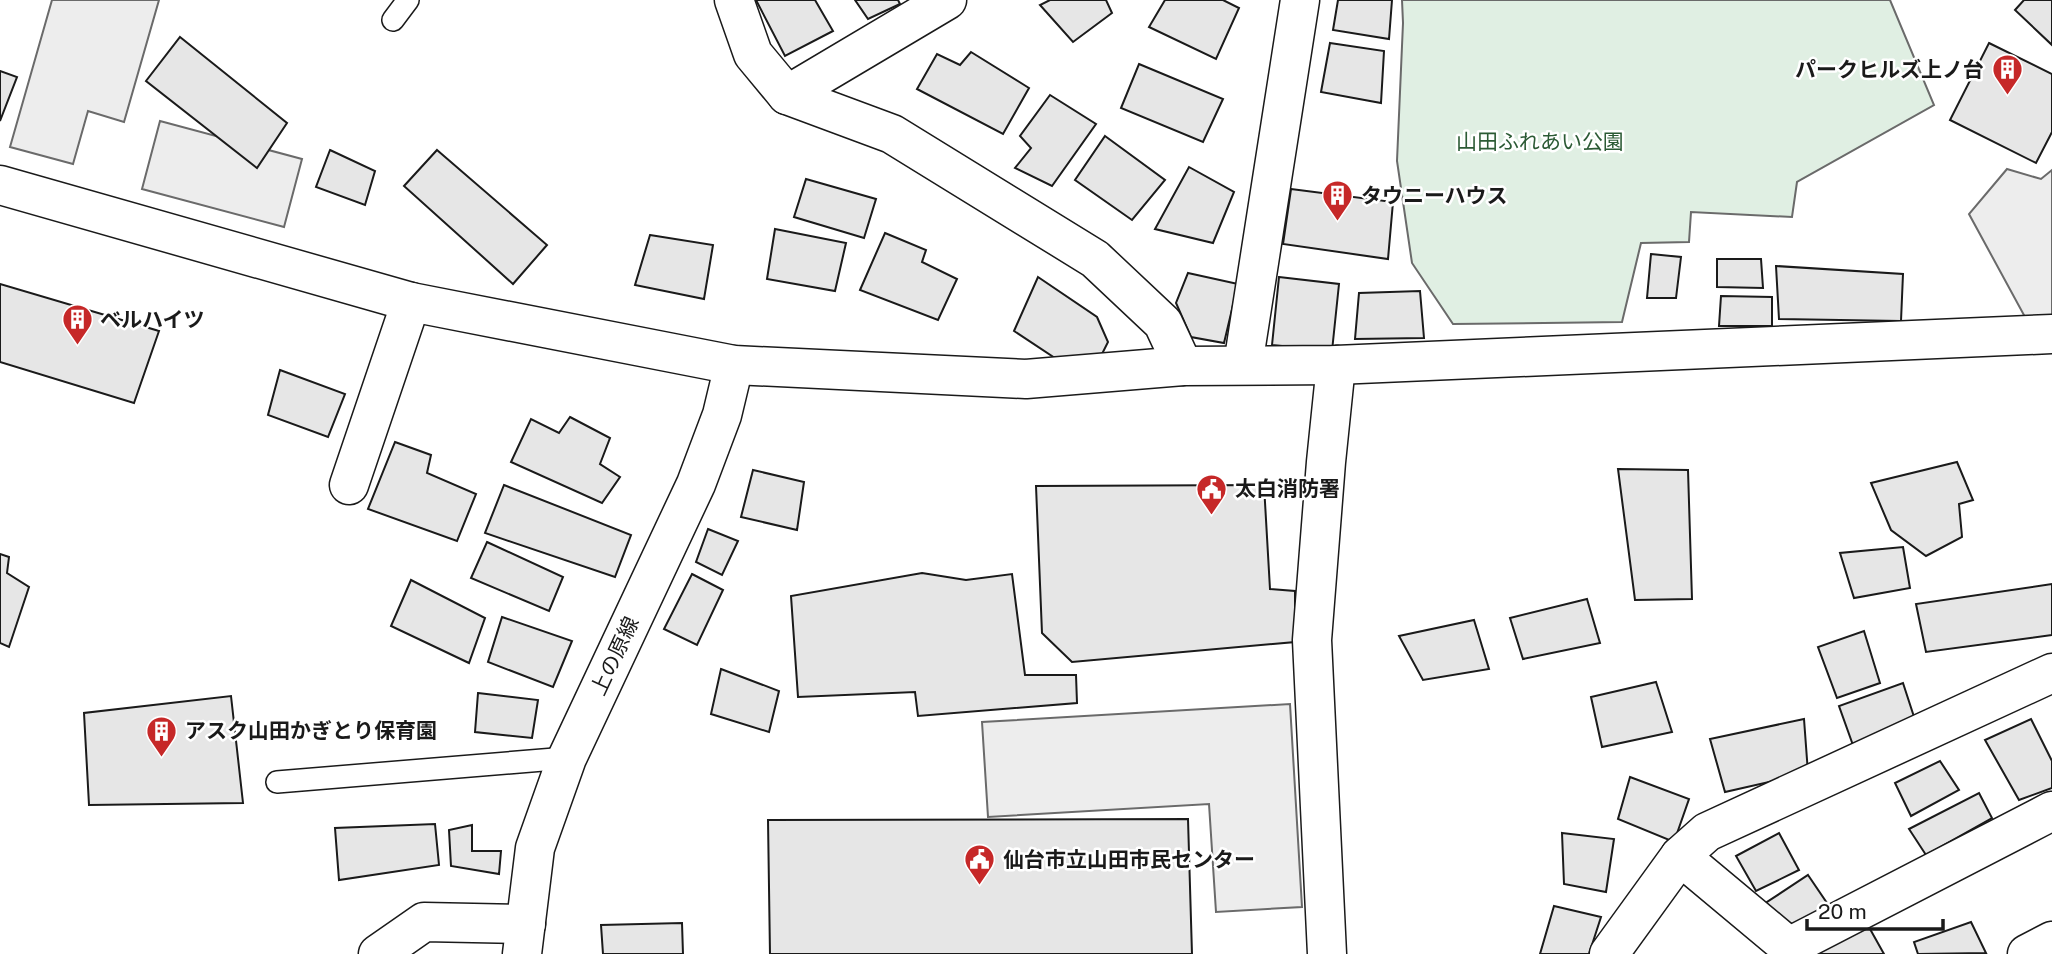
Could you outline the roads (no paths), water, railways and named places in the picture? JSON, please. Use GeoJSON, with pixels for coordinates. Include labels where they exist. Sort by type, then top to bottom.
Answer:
{"type":"FeatureCollection","features":[{"type":"Feature","properties":{"kind":"street"},"geometry":{"type":"LineString","coordinates":[[734,0],[753,54],[787,95],[892,134],[1095,259],[1164,323],[1183,366]]}},
{"type":"Feature","properties":{"kind":"street"},"geometry":{"type":"LineString","coordinates":[[787,95],[947,0]]}},
{"type":"Feature","properties":{"kind":"street"},"geometry":{"type":"LineString","coordinates":[[1243,365],[1300,0]]}},
{"type":"Feature","properties":{"kind":"street"},"geometry":{"type":"LineString","coordinates":[[0,185],[411,302],[734,365],[1026,379],[1183,366],[1336,365],[2052,334]]}},
{"type":"Feature","properties":{"kind":"street"},"geometry":{"type":"LineString","coordinates":[[349,485],[411,302]]}},
{"type":"Feature","properties":{"kind":"street","name":"上の原線"},"geometry":{"type":"LineString","coordinates":[[524,939],[536,848],[567,758],[696,484],[722,415],[734,365]]}},
{"type":"Feature","properties":{"kind":"street"},"geometry":{"type":"LineString","coordinates":[[1327,954],[1312,640],[1336,365]]}},
{"type":"Feature","properties":{"kind":"street"},"geometry":{"type":"LineString","coordinates":[[1609,954],[1680,856],[1707,832],[2052,673]]}},
{"type":"Feature","properties":{"kind":"street"},"geometry":{"type":"LineString","coordinates":[[1680,856],[1791,950],[2052,811]]}},
{"type":"Feature","properties":{"kind":"street"},"geometry":{"type":"LineString","coordinates":[[378,954],[424,922],[524,939]]}},
{"type":"Feature","properties":{"kind":"street"},"geometry":{"type":"LineString","coordinates":[[2027,954],[2052,941]]}},
{"type":"Feature","properties":{"kind":"lane"},"geometry":{"type":"LineString","coordinates":[[393,20],[408,0]]}},
{"type":"Feature","properties":{"kind":"lane"},"geometry":{"type":"LineString","coordinates":[[277,782],[567,758]]}},
{"type":"Feature","properties":{"kind":"place","name":"パークヒルズ上ノ台"},"geometry":{"type":"Point","coordinates":[2007,97]}},
{"type":"Feature","properties":{"kind":"place","name":"タウニーハウス"},"geometry":{"type":"Point","coordinates":[1338,223]}},
{"type":"Feature","properties":{"kind":"place","name":"ベルハイツ"},"geometry":{"type":"Point","coordinates":[77,347]}},
{"type":"Feature","properties":{"kind":"place","name":"太白消防署"},"geometry":{"type":"Point","coordinates":[1212,516]}},
{"type":"Feature","properties":{"kind":"place","name":"アスク山田かぎとり保育園"},"geometry":{"type":"Point","coordinates":[162,758]}},
{"type":"Feature","properties":{"kind":"place","name":"仙台市立山田市民センター"},"geometry":{"type":"Point","coordinates":[980,887]}},
{"type":"Feature","properties":{"kind":"park label","name":"山田ふれあい公園"},"geometry":{"type":"Point","coordinates":[1540,142]}}]}
